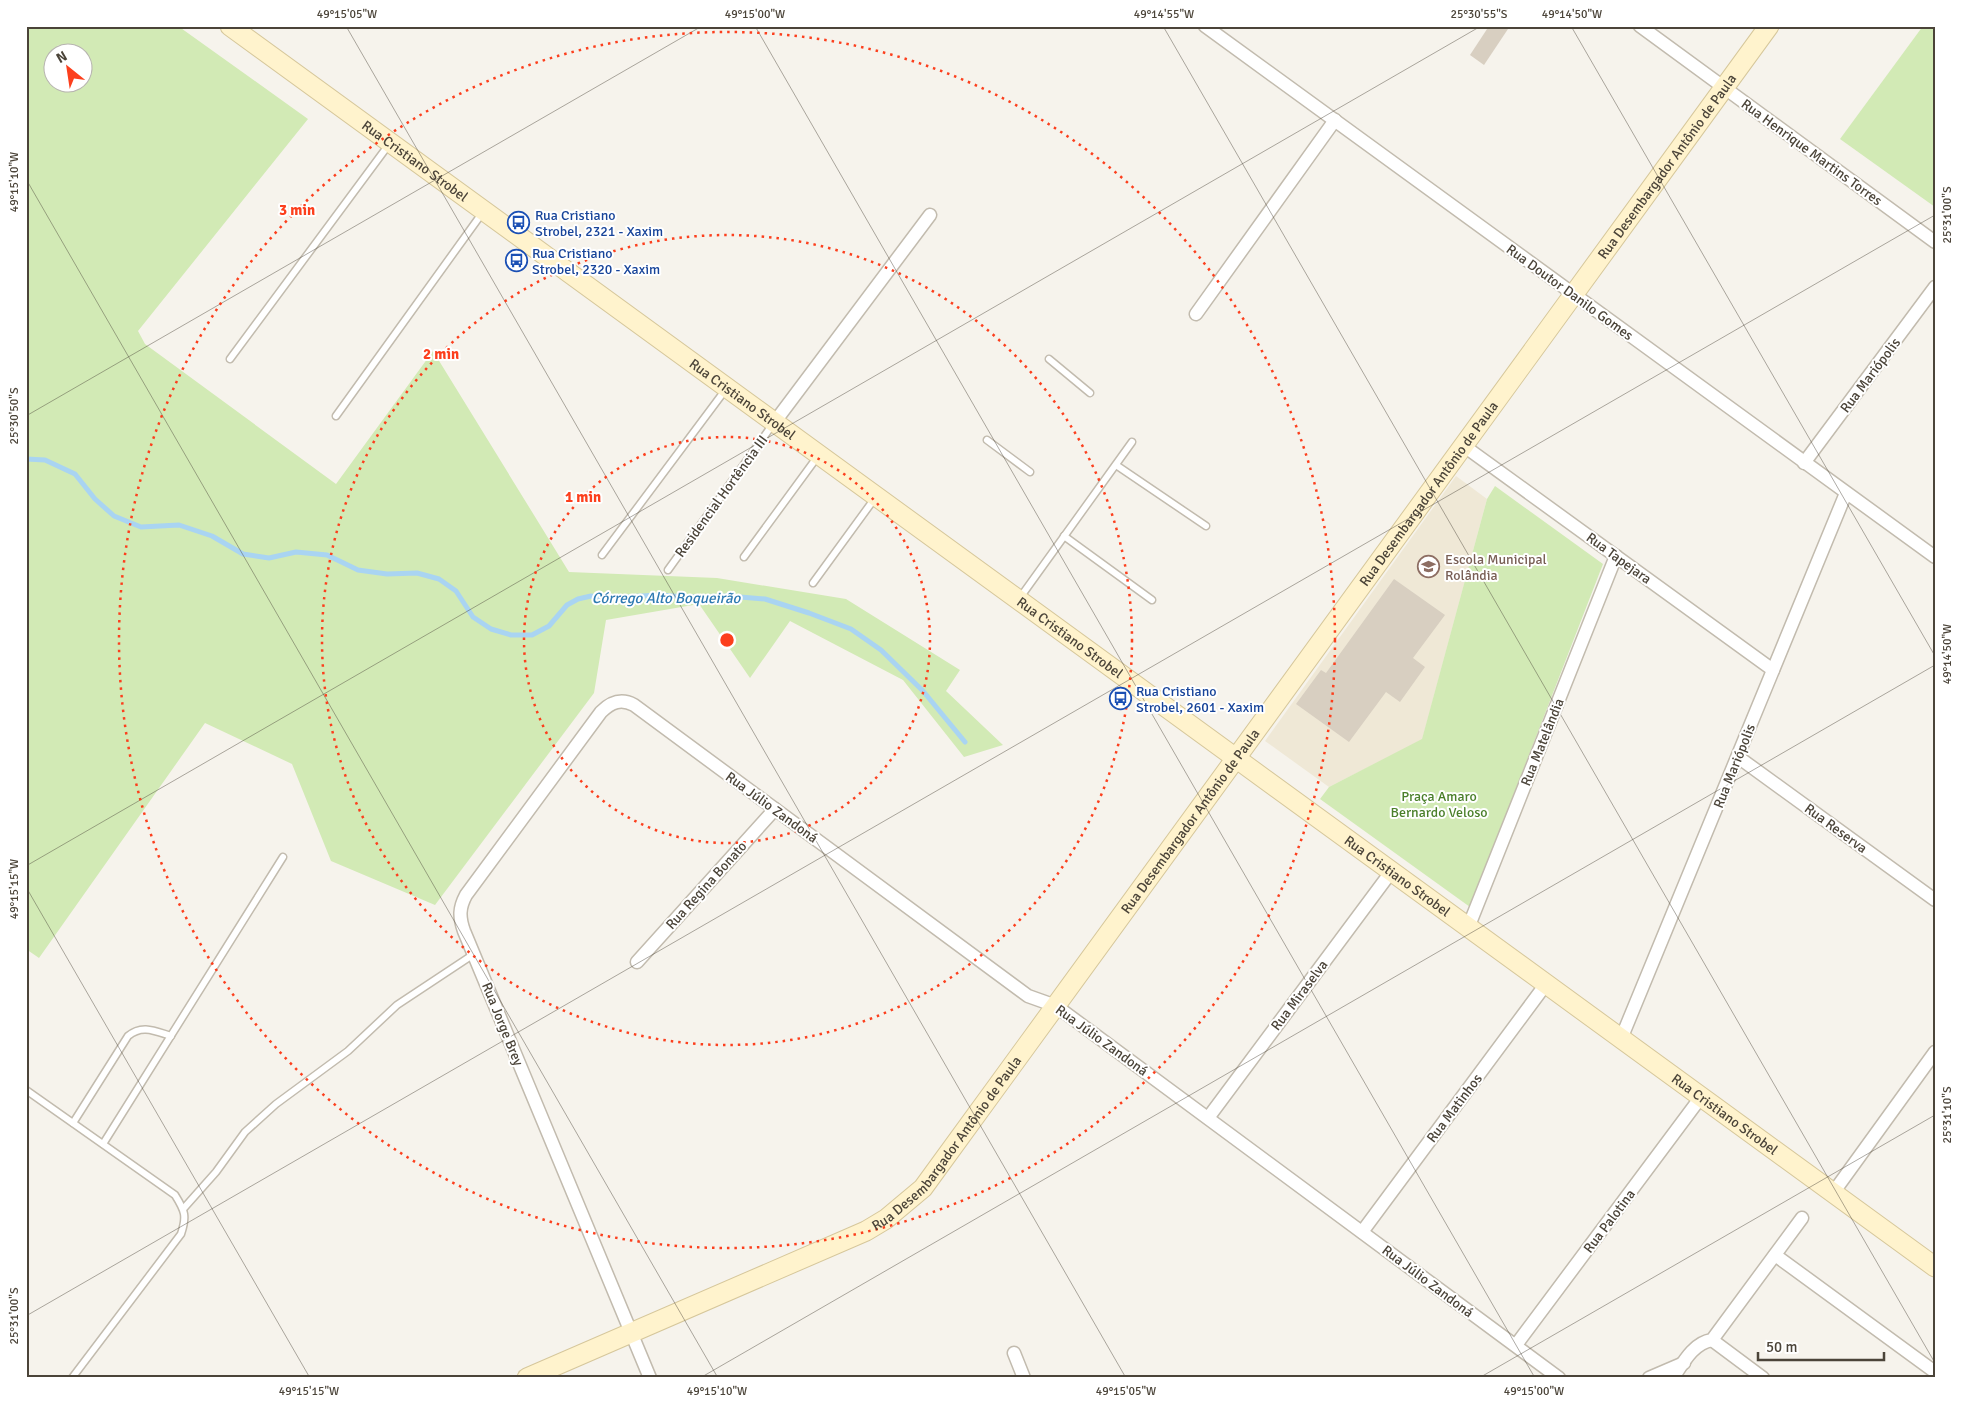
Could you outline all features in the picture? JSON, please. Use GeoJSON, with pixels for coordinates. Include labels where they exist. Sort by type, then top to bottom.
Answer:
{"type":"FeatureCollection","features":[{"type":"Feature","properties":{"kind":"main road","name":"Rua Cristiano Strobel"},"geometry":{"type":"LineString","coordinates":[[230,26],[1935,1267]]}},
{"type":"Feature","properties":{"kind":"main road","name":"Rua Desembargador Antônio de Paula"},"geometry":{"type":"LineString","coordinates":[[527,1378],[866,1231],[906,1204],[923,1188],[1769,26]]}},
{"type":"Feature","properties":{"kind":"street","name":"Rua Doutor Danilo Gomes"},"geometry":{"type":"LineString","coordinates":[[1205,26],[1935,557]]}},
{"type":"Feature","properties":{"kind":"street","name":"Rua Henrique Martins Torres"},"geometry":{"type":"LineString","coordinates":[[1640,26],[1935,242]]}},
{"type":"Feature","properties":{"kind":"street"},"geometry":{"type":"LineString","coordinates":[[1196,314],[1335,120]]}},
{"type":"Feature","properties":{"kind":"street"},"geometry":{"type":"LineString","coordinates":[[774,423],[930,215]]}},
{"type":"Feature","properties":{"kind":"street","name":"Rua Mariópolis"},"geometry":{"type":"LineString","coordinates":[[1804,463],[1935,287]]}},
{"type":"Feature","properties":{"kind":"street","name":"Rua Tapejara"},"geometry":{"type":"LineString","coordinates":[[1464,446],[1773,670]]}},
{"type":"Feature","properties":{"kind":"street","name":"Rua Mariópolis"},"geometry":{"type":"LineString","coordinates":[[1621,1039],[1846,493]]}},
{"type":"Feature","properties":{"kind":"street","name":"Rua Matelândia"},"geometry":{"type":"LineString","coordinates":[[1468,928],[1616,556]]}},
{"type":"Feature","properties":{"kind":"street","name":"Rua Júlio Zandoná"},"geometry":{"type":"LineString","coordinates":[[614,703],[621,701],[634,705],[1028,996],[1056,1006],[1560,1378]]}},
{"type":"Feature","properties":{"kind":"street","name":"Rua Jorge Brey"},"geometry":{"type":"LineString","coordinates":[[614,703],[601,712],[461,903],[460,921],[650,1378]]}},
{"type":"Feature","properties":{"kind":"street","name":"Rua Reserva"},"geometry":{"type":"LineString","coordinates":[[1738,756],[1935,900]]}},
{"type":"Feature","properties":{"kind":"street","name":"Rua Regina Bonato"},"geometry":{"type":"LineString","coordinates":[[637,962],[775,809]]}},
{"type":"Feature","properties":{"kind":"street","name":"Rua Miraselva"},"geometry":{"type":"LineString","coordinates":[[1208,1118],[1391,872]]}},
{"type":"Feature","properties":{"kind":"street","name":"Rua Matinhos"},"geometry":{"type":"LineString","coordinates":[[1362,1232],[1546,984]]}},
{"type":"Feature","properties":{"kind":"street"},"geometry":{"type":"LineString","coordinates":[[1833,1193],[1935,1052]]}},
{"type":"Feature","properties":{"kind":"street","name":"Rua Palotina"},"geometry":{"type":"LineString","coordinates":[[1516,1346],[1701,1097]]}},
{"type":"Feature","properties":{"kind":"street"},"geometry":{"type":"LineString","coordinates":[[1673,1378],[1696,1348],[1702,1343],[1712,1340],[1802,1218]]}},
{"type":"Feature","properties":{"kind":"street"},"geometry":{"type":"LineString","coordinates":[[1775,1255],[1935,1372]]}},
{"type":"Feature","properties":{"kind":"street"},"geometry":{"type":"LineString","coordinates":[[1712,1340],[1764,1378]]}},
{"type":"Feature","properties":{"kind":"street"},"geometry":{"type":"LineString","coordinates":[[1014,1353],[1023,1377]]}},
{"type":"Feature","properties":{"kind":"street"},"geometry":{"type":"LineString","coordinates":[[1649,1378],[1684,1363]]}},
{"type":"Feature","properties":{"kind":"lane"},"geometry":{"type":"LineString","coordinates":[[230,359],[390,143]]}},
{"type":"Feature","properties":{"kind":"lane"},"geometry":{"type":"LineString","coordinates":[[336,416],[484,211]]}},
{"type":"Feature","properties":{"kind":"lane"},"geometry":{"type":"LineString","coordinates":[[1049,359],[1090,392]]}},
{"type":"Feature","properties":{"kind":"lane"},"geometry":{"type":"LineString","coordinates":[[602,555],[726,388]]}},
{"type":"Feature","properties":{"kind":"lane","name":"Residencial Hortência III"},"geometry":{"type":"LineString","coordinates":[[668,570],[774,423]]}},
{"type":"Feature","properties":{"kind":"lane"},"geometry":{"type":"LineString","coordinates":[[987,440],[1030,472]]}},
{"type":"Feature","properties":{"kind":"lane"},"geometry":{"type":"LineString","coordinates":[[1018,601],[1132,442]]}},
{"type":"Feature","properties":{"kind":"lane"},"geometry":{"type":"LineString","coordinates":[[744,557],[819,456]]}},
{"type":"Feature","properties":{"kind":"lane"},"geometry":{"type":"LineString","coordinates":[[1116,465],[1206,526]]}},
{"type":"Feature","properties":{"kind":"lane"},"geometry":{"type":"LineString","coordinates":[[813,583],[876,497]]}},
{"type":"Feature","properties":{"kind":"lane"},"geometry":{"type":"LineString","coordinates":[[1064,536],[1152,600]]}},
{"type":"Feature","properties":{"kind":"lane"},"geometry":{"type":"LineString","coordinates":[[103,1144],[283,857]]}},
{"type":"Feature","properties":{"kind":"lane"},"geometry":{"type":"LineString","coordinates":[[184,1208],[216,1172],[246,1132],[276,1104],[348,1051],[396,1005],[474,954]]}},
{"type":"Feature","properties":{"kind":"lane"},"geometry":{"type":"LineString","coordinates":[[73,1123],[128,1036],[135,1030],[147,1028],[171,1036]]}},
{"type":"Feature","properties":{"kind":"lane"},"geometry":{"type":"LineString","coordinates":[[26,1090],[175,1195],[184,1208],[185,1221],[181,1234],[72,1378]]}},
{"type":"Feature","properties":{"kind":"shaded area","name":"Escola Municipal Rolândia"},"geometry":{"type":"Polygon","coordinates":[[[1456,476],[1487,499],[1422,740],[1329,787],[1265,741],[1456,476]]]}},
{"type":"Feature","properties":{"kind":"green space"},"geometry":{"type":"Polygon","coordinates":[[[26,26],[178,26],[308,119],[138,331],[145,344],[336,484],[433,351],[569,572],[717,578],[846,599],[960,670],[946,691],[1003,745],[964,757],[903,680],[790,621],[750,678],[699,604],[606,620],[594,693],[435,905],[331,861],[292,764],[205,723],[39,958],[26,949],[26,26]]]}},
{"type":"Feature","properties":{"kind":"green space"},"geometry":{"type":"Polygon","coordinates":[[[1923,26],[1935,26],[1935,207],[1840,139],[1923,26]]]}},
{"type":"Feature","properties":{"kind":"green space","name":"Praça Amaro Bernardo Veloso"},"geometry":{"type":"Polygon","coordinates":[[[1495,486],[1603,564],[1470,907],[1320,799],[1329,787],[1422,739],[1487,499],[1495,486]]]}},
{"type":"Feature","properties":{"kind":"building"},"geometry":{"type":"Polygon","coordinates":[[[1489,26],[1510,26],[1484,65],[1470,55],[1489,26]]]}},
{"type":"Feature","properties":{"kind":"building"},"geometry":{"type":"Polygon","coordinates":[[[1394,579],[1445,615],[1413,658],[1425,667],[1400,702],[1386,692],[1349,742],[1296,704],[1321,670],[1326,673],[1394,579]]]}},
{"type":"Feature","properties":{"kind":"waterway","name":"Córrego Alto Boqueirão"},"geometry":{"type":"LineString","coordinates":[[26,459],[45,460],[75,474],[95,499],[114,516],[141,527],[179,525],[212,536],[243,554],[269,558],[296,552],[327,555],[358,570],[387,574],[417,573],[439,579],[456,591],[473,617],[491,629],[511,635],[532,635],[549,626],[567,605],[578,599],[591,596],[609,598],[658,595],[687,597],[728,596],[765,599],[851,629],[881,650],[923,691],[965,742]]}},
{"type":"Feature","properties":{"kind":"place","name":"Rua Cristiano Strobel, 2321 - Xaxim"},"geometry":{"type":"Point","coordinates":[519,223]}},
{"type":"Feature","properties":{"kind":"place","name":"Rua Cristiano Strobel, 2320 - Xaxim"},"geometry":{"type":"Point","coordinates":[516,261]}},
{"type":"Feature","properties":{"kind":"place","name":"Escola Municipal Rolândia"},"geometry":{"type":"Point","coordinates":[1429,567]}},
{"type":"Feature","properties":{"kind":"place","name":"Rua Cristiano Strobel, 2601 - Xaxim"},"geometry":{"type":"Point","coordinates":[1120,699]}}]}
